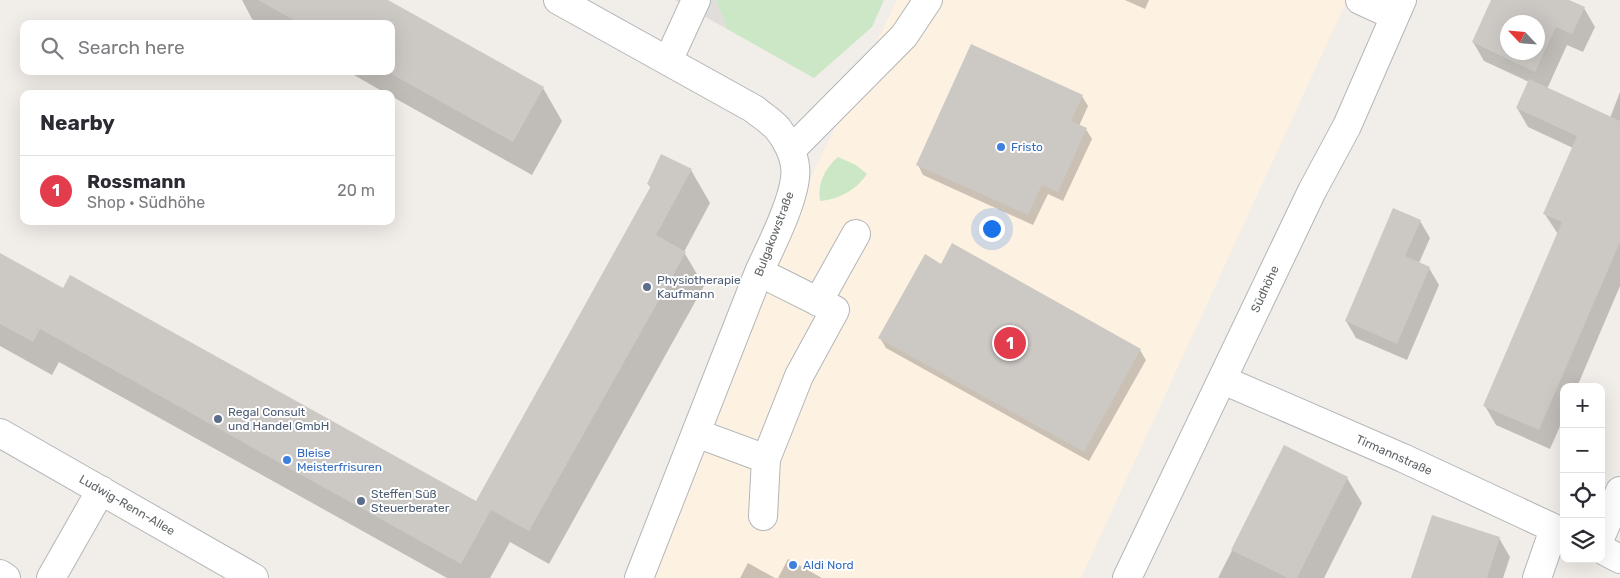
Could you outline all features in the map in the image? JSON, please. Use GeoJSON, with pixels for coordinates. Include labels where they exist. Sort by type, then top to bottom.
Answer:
{"type":"FeatureCollection","features":[{"type":"Feature","properties":{"kind":"street","name":"Bulgakowstraße"},"geometry":{"type":"LineString","coordinates":[[558,0],[754,109],[777,128],[790,150],[796,168],[794,184],[782,222],[759,272],[639,578]]}},
{"type":"Feature","properties":{"kind":"street"},"geometry":{"type":"LineString","coordinates":[[668,61],[696,0]]}},
{"type":"Feature","properties":{"kind":"street"},"geometry":{"type":"LineString","coordinates":[[790,150],[904,36],[928,0]]}},
{"type":"Feature","properties":{"kind":"street"},"geometry":{"type":"LineString","coordinates":[[1360,0],[1398,8]]}},
{"type":"Feature","properties":{"kind":"street","name":"Südhöhe"},"geometry":{"type":"LineString","coordinates":[[1128,578],[1312,191],[1347,126],[1398,8]]}},
{"type":"Feature","properties":{"kind":"street"},"geometry":{"type":"LineString","coordinates":[[818,302],[856,234]]}},
{"type":"Feature","properties":{"kind":"street"},"geometry":{"type":"LineString","coordinates":[[759,272],[835,310],[799,376],[766,459],[763,516]]}},
{"type":"Feature","properties":{"kind":"street","name":"Tirmannstraße"},"geometry":{"type":"LineString","coordinates":[[1223,380],[1403,458],[1559,531]]}},
{"type":"Feature","properties":{"kind":"street","name":"Ludwig-Renn-Allee"},"geometry":{"type":"LineString","coordinates":[[0,433],[254,578]]}},
{"type":"Feature","properties":{"kind":"street"},"geometry":{"type":"LineString","coordinates":[[696,433],[766,459]]}},
{"type":"Feature","properties":{"kind":"street"},"geometry":{"type":"LineString","coordinates":[[51,578],[100,490]]}},
{"type":"Feature","properties":{"kind":"street"},"geometry":{"type":"LineString","coordinates":[[1605,527],[1620,492]]}},
{"type":"Feature","properties":{"kind":"street"},"geometry":{"type":"LineString","coordinates":[[1537,578],[1559,531]]}},
{"type":"Feature","properties":{"kind":"street"},"geometry":{"type":"LineString","coordinates":[[1605,552],[1620,559]]}},
{"type":"Feature","properties":{"kind":"street"},"geometry":{"type":"LineString","coordinates":[[0,574],[6,578]]}},
{"type":"Feature","properties":{"kind":"shaded area"},"geometry":{"type":"Polygon","coordinates":[[[675,0],[716,0],[727,29],[675,0]]]}},
{"type":"Feature","properties":{"kind":"shaded area"},"geometry":{"type":"Polygon","coordinates":[[[897,0],[1347,0],[1081,578],[655,578],[812,175],[897,0]]]}},
{"type":"Feature","properties":{"kind":"green space"},"geometry":{"type":"Polygon","coordinates":[[[716,0],[884,0],[872,27],[814,78],[727,29],[716,0]]]}},
{"type":"Feature","properties":{"kind":"green space"},"geometry":{"type":"Polygon","coordinates":[[[838,157],[856,165],[867,174],[858,185],[847,193],[820,201],[819,195],[823,177],[829,166],[838,157]]]}},
{"type":"Feature","properties":{"kind":"building"},"geometry":{"type":"Polygon","coordinates":[[[258,0],[388,0],[544,87],[513,142],[393,75],[395,75],[395,20],[294,20],[258,0]]]}},
{"type":"Feature","properties":{"kind":"building"},"geometry":{"type":"Polygon","coordinates":[[[1491,0],[1569,0],[1585,7],[1572,34],[1556,27],[1545,51],[1545,15],[1500,15],[1500,55],[1472,42],[1491,0]]]}},
{"type":"Feature","properties":{"kind":"building","name":"Fristo"},"geometry":{"type":"Polygon","coordinates":[[[971,44],[1083,95],[1071,121],[1087,128],[1058,192],[1042,185],[1028,215],[916,165],[971,44]]]}},
{"type":"Feature","properties":{"kind":"building"},"geometry":{"type":"Polygon","coordinates":[[[1510,60],[1541,60],[1535,72],[1510,60]]]}},
{"type":"Feature","properties":{"kind":"building"},"geometry":{"type":"Polygon","coordinates":[[[1529,79],[1620,121],[1620,242],[1539,430],[1483,406],[1562,222],[1543,214],[1577,136],[1516,108],[1529,79]]]}},
{"type":"Feature","properties":{"kind":"building"},"geometry":{"type":"Polygon","coordinates":[[[661,154],[692,169],[656,235],[686,252],[529,531],[491,510],[461,564],[40,329],[33,342],[0,324],[0,253],[63,288],[70,275],[476,501],[651,186],[647,184],[661,154]]]}},
{"type":"Feature","properties":{"kind":"building"},"geometry":{"type":"Polygon","coordinates":[[[1393,208],[1421,220],[1405,256],[1430,267],[1397,344],[1345,321],[1393,208]]]}},
{"type":"Feature","properties":{"kind":"building"},"geometry":{"type":"Polygon","coordinates":[[[952,243],[1141,349],[1084,452],[878,338],[925,254],[941,264],[952,243]]]}},
{"type":"Feature","properties":{"kind":"building"},"geometry":{"type":"Polygon","coordinates":[[[1284,445],[1348,477],[1297,578],[1288,578],[1231,550],[1284,445]]]}},
{"type":"Feature","properties":{"kind":"building"},"geometry":{"type":"Polygon","coordinates":[[[1432,515],[1500,537],[1487,578],[1411,578],[1432,515]]]}},
{"type":"Feature","properties":{"kind":"place","name":"Fristo"},"geometry":{"type":"Point","coordinates":[1001,147]}},
{"type":"Feature","properties":{"kind":"place","name":"Physiotherapie Kaufmann"},"geometry":{"type":"Point","coordinates":[647,287]}},
{"type":"Feature","properties":{"kind":"place","name":"Rossmann"},"geometry":{"type":"Point","coordinates":[1010,343]}},
{"type":"Feature","properties":{"kind":"place","name":"Regal Consult und Handel GmbH"},"geometry":{"type":"Point","coordinates":[218,419]}},
{"type":"Feature","properties":{"kind":"place","name":"Bleise Meisterfrisuren"},"geometry":{"type":"Point","coordinates":[287,460]}},
{"type":"Feature","properties":{"kind":"place","name":"Steffen Süß Steuerberater"},"geometry":{"type":"Point","coordinates":[361,501]}},
{"type":"Feature","properties":{"kind":"place","name":"Aldi Nord"},"geometry":{"type":"Point","coordinates":[793,565]}}]}
